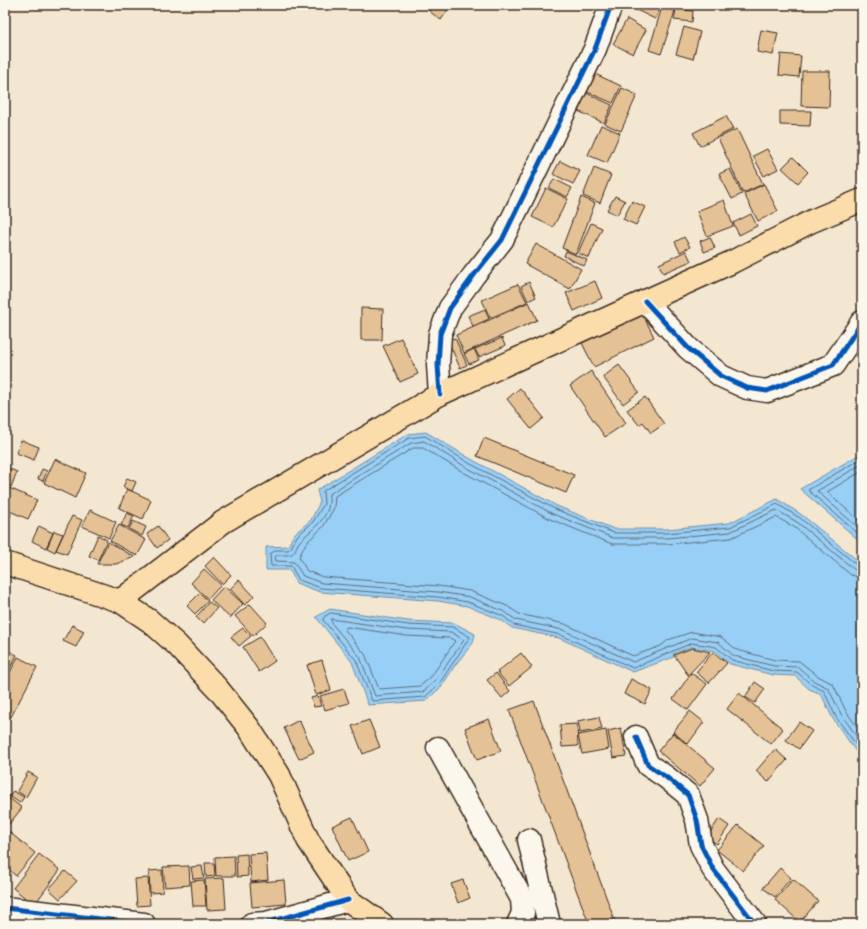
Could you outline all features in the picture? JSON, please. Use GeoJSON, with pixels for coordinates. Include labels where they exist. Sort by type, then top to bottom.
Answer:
{"type":"FeatureCollection","features":[{"type":"Feature","properties":{"kind":"main road"},"geometry":{"type":"LineString","coordinates":[[120,601],[223,522],[440,394],[732,262],[812,221],[862,200]]}},
{"type":"Feature","properties":{"kind":"main road"},"geometry":{"type":"LineString","coordinates":[[5,563],[120,601],[150,621],[177,645],[218,689],[249,728],[279,775],[308,840],[348,900],[382,924]]}},
{"type":"Feature","properties":{"kind":"street"},"geometry":{"type":"LineString","coordinates":[[440,394],[438,365],[440,334],[450,308],[502,240],[541,163],[595,49],[612,5]]}},
{"type":"Feature","properties":{"kind":"street"},"geometry":{"type":"LineString","coordinates":[[645,301],[688,348],[721,376],[747,388],[767,390],[834,365],[862,322]]}},
{"type":"Feature","properties":{"kind":"street"},"geometry":{"type":"LineString","coordinates":[[636,737],[648,765],[688,795],[697,820],[701,845],[713,869],[755,924]]}},
{"type":"Feature","properties":{"kind":"street"},"geometry":{"type":"LineString","coordinates":[[438,748],[522,899],[523,913],[518,924]]}},
{"type":"Feature","properties":{"kind":"street"},"geometry":{"type":"LineString","coordinates":[[530,840],[549,924]]}},
{"type":"Feature","properties":{"kind":"street"},"geometry":{"type":"LineString","coordinates":[[252,924],[266,923],[348,900]]}},
{"type":"Feature","properties":{"kind":"street"},"geometry":{"type":"LineString","coordinates":[[5,908],[144,924]]}},
{"type":"Feature","properties":{"kind":"water"},"geometry":{"type":"Polygon","coordinates":[[[426,432],[471,459],[557,506],[614,529],[667,529],[729,523],[777,499],[802,515],[862,564],[862,760],[833,719],[821,694],[809,689],[795,676],[773,675],[730,664],[715,651],[692,647],[673,654],[674,657],[633,672],[559,638],[512,628],[501,620],[467,606],[438,601],[320,592],[296,583],[290,570],[266,570],[266,547],[288,546],[294,534],[311,520],[320,502],[317,490],[408,434],[426,432]]]}},
{"type":"Feature","properties":{"kind":"water"},"geometry":{"type":"Polygon","coordinates":[[[862,453],[862,543],[800,489],[862,453]]]}},
{"type":"Feature","properties":{"kind":"water"},"geometry":{"type":"Polygon","coordinates":[[[330,609],[408,621],[454,623],[475,634],[473,643],[456,664],[442,686],[426,701],[368,705],[352,662],[316,617],[330,609]]]}},
{"type":"Feature","properties":{"kind":"building"},"geometry":{"type":"Polygon","coordinates":[[[433,5],[445,5],[449,8],[441,20],[429,11],[433,5]]]}},
{"type":"Feature","properties":{"kind":"building"},"geometry":{"type":"Polygon","coordinates":[[[631,5],[662,5],[655,19],[630,7],[631,5]]]}},
{"type":"Feature","properties":{"kind":"building"},"geometry":{"type":"Polygon","coordinates":[[[662,7],[675,11],[661,54],[649,50],[662,7]]]}},
{"type":"Feature","properties":{"kind":"building"},"geometry":{"type":"Polygon","coordinates":[[[676,9],[693,11],[692,22],[674,20],[676,9]]]}},
{"type":"Feature","properties":{"kind":"building"},"geometry":{"type":"Polygon","coordinates":[[[627,19],[646,30],[633,54],[613,44],[627,19]]]}},
{"type":"Feature","properties":{"kind":"building"},"geometry":{"type":"Polygon","coordinates":[[[684,27],[700,32],[693,59],[676,54],[684,27]]]}},
{"type":"Feature","properties":{"kind":"building"},"geometry":{"type":"Polygon","coordinates":[[[761,30],[778,33],[773,55],[757,52],[761,30]]]}},
{"type":"Feature","properties":{"kind":"building"},"geometry":{"type":"Polygon","coordinates":[[[781,54],[801,56],[799,77],[779,75],[781,54]]]}},
{"type":"Feature","properties":{"kind":"building"},"geometry":{"type":"Polygon","coordinates":[[[802,71],[830,71],[829,107],[801,106],[802,71]]]}},
{"type":"Feature","properties":{"kind":"building"},"geometry":{"type":"Polygon","coordinates":[[[593,73],[621,86],[613,103],[585,91],[593,73]]]}},
{"type":"Feature","properties":{"kind":"building"},"geometry":{"type":"Polygon","coordinates":[[[622,88],[637,95],[621,131],[605,124],[622,88]]]}},
{"type":"Feature","properties":{"kind":"building"},"geometry":{"type":"Polygon","coordinates":[[[586,93],[612,105],[604,123],[578,111],[586,93]]]}},
{"type":"Feature","properties":{"kind":"building"},"geometry":{"type":"Polygon","coordinates":[[[780,111],[811,111],[810,126],[780,125],[780,111]]]}},
{"type":"Feature","properties":{"kind":"building"},"geometry":{"type":"Polygon","coordinates":[[[726,116],[733,129],[700,146],[693,133],[726,116]]]}},
{"type":"Feature","properties":{"kind":"building"},"geometry":{"type":"Polygon","coordinates":[[[601,125],[620,133],[607,163],[588,155],[601,125]]]}},
{"type":"Feature","properties":{"kind":"building"},"geometry":{"type":"Polygon","coordinates":[[[737,129],[763,184],[743,193],[718,138],[737,129]]]}},
{"type":"Feature","properties":{"kind":"building"},"geometry":{"type":"Polygon","coordinates":[[[767,149],[778,169],[764,176],[753,156],[767,149]]]}},
{"type":"Feature","properties":{"kind":"building"},"geometry":{"type":"Polygon","coordinates":[[[793,157],[808,172],[798,183],[782,168],[793,157]]]}},
{"type":"Feature","properties":{"kind":"building"},"geometry":{"type":"Polygon","coordinates":[[[560,161],[580,171],[573,184],[553,174],[560,161]]]}},
{"type":"Feature","properties":{"kind":"building"},"geometry":{"type":"Polygon","coordinates":[[[594,168],[611,175],[600,203],[583,196],[594,168]]]}},
{"type":"Feature","properties":{"kind":"building"},"geometry":{"type":"Polygon","coordinates":[[[730,169],[742,194],[732,199],[719,174],[730,169]]]}},
{"type":"Feature","properties":{"kind":"building"},"geometry":{"type":"Polygon","coordinates":[[[554,179],[572,188],[567,197],[549,188],[554,179]]]}},
{"type":"Feature","properties":{"kind":"building"},"geometry":{"type":"Polygon","coordinates":[[[764,184],[778,211],[758,221],[744,194],[764,184]]]}},
{"type":"Feature","properties":{"kind":"building"},"geometry":{"type":"Polygon","coordinates":[[[546,188],[568,199],[553,227],[532,217],[546,188]]]}},
{"type":"Feature","properties":{"kind":"building"},"geometry":{"type":"Polygon","coordinates":[[[615,196],[625,201],[617,215],[607,210],[615,196]]]}},
{"type":"Feature","properties":{"kind":"building"},"geometry":{"type":"Polygon","coordinates":[[[581,197],[595,203],[576,254],[562,248],[581,197]]]}},
{"type":"Feature","properties":{"kind":"building"},"geometry":{"type":"Polygon","coordinates":[[[724,200],[733,226],[707,236],[697,211],[724,200]]]}},
{"type":"Feature","properties":{"kind":"building"},"geometry":{"type":"Polygon","coordinates":[[[632,201],[645,207],[636,225],[623,219],[632,201]]]}},
{"type":"Feature","properties":{"kind":"building"},"geometry":{"type":"Polygon","coordinates":[[[751,214],[757,226],[739,235],[733,223],[751,214]]]}},
{"type":"Feature","properties":{"kind":"building"},"geometry":{"type":"Polygon","coordinates":[[[591,223],[602,228],[589,258],[578,253],[591,223]]]}},
{"type":"Feature","properties":{"kind":"building"},"geometry":{"type":"Polygon","coordinates":[[[684,237],[690,247],[680,252],[675,242],[684,237]]]}},
{"type":"Feature","properties":{"kind":"building"},"geometry":{"type":"Polygon","coordinates":[[[710,237],[715,248],[704,252],[700,241],[710,237]]]}},
{"type":"Feature","properties":{"kind":"building"},"geometry":{"type":"Polygon","coordinates":[[[536,244],[581,269],[570,289],[525,264],[536,244]]]}},
{"type":"Feature","properties":{"kind":"building"},"geometry":{"type":"Polygon","coordinates":[[[566,251],[587,260],[584,266],[564,256],[566,251]]]}},
{"type":"Feature","properties":{"kind":"building"},"geometry":{"type":"Polygon","coordinates":[[[686,251],[691,261],[663,273],[659,264],[686,251]]]}},
{"type":"Feature","properties":{"kind":"building"},"geometry":{"type":"Polygon","coordinates":[[[595,281],[602,298],[574,311],[566,293],[595,281]]]}},
{"type":"Feature","properties":{"kind":"building"},"geometry":{"type":"Polygon","coordinates":[[[529,282],[536,297],[528,301],[521,286],[529,282]]]}},
{"type":"Feature","properties":{"kind":"building"},"geometry":{"type":"Polygon","coordinates":[[[518,284],[527,302],[490,318],[482,300],[518,284]]]}},
{"type":"Feature","properties":{"kind":"building"},"geometry":{"type":"Polygon","coordinates":[[[529,302],[537,320],[464,353],[456,335],[529,302]]]}},
{"type":"Feature","properties":{"kind":"building"},"geometry":{"type":"Polygon","coordinates":[[[361,308],[383,309],[382,340],[361,340],[361,308]]]}},
{"type":"Feature","properties":{"kind":"building"},"geometry":{"type":"Polygon","coordinates":[[[485,309],[489,319],[473,326],[468,316],[485,309]]]}},
{"type":"Feature","properties":{"kind":"building"},"geometry":{"type":"Polygon","coordinates":[[[642,313],[654,337],[594,367],[582,343],[642,313]]]}},
{"type":"Feature","properties":{"kind":"building"},"geometry":{"type":"Polygon","coordinates":[[[401,338],[418,374],[400,382],[383,346],[401,338]]]}},
{"type":"Feature","properties":{"kind":"building"},"geometry":{"type":"Polygon","coordinates":[[[455,338],[467,365],[460,368],[448,340],[455,338]]]}},
{"type":"Feature","properties":{"kind":"building"},"geometry":{"type":"Polygon","coordinates":[[[502,338],[505,346],[479,357],[475,349],[502,338]]]}},
{"type":"Feature","properties":{"kind":"building"},"geometry":{"type":"Polygon","coordinates":[[[474,349],[479,360],[469,364],[464,354],[474,349]]]}},
{"type":"Feature","properties":{"kind":"building"},"geometry":{"type":"Polygon","coordinates":[[[619,365],[639,392],[623,404],[603,377],[619,365]]]}},
{"type":"Feature","properties":{"kind":"building"},"geometry":{"type":"Polygon","coordinates":[[[591,371],[626,423],[605,437],[570,386],[591,371]]]}},
{"type":"Feature","properties":{"kind":"building"},"geometry":{"type":"Polygon","coordinates":[[[520,388],[544,418],[531,429],[507,399],[520,388]]]}},
{"type":"Feature","properties":{"kind":"building"},"geometry":{"type":"Polygon","coordinates":[[[645,397],[664,424],[651,433],[643,422],[639,425],[627,410],[645,397]]]}},
{"type":"Feature","properties":{"kind":"building"},"geometry":{"type":"Polygon","coordinates":[[[484,438],[574,475],[566,493],[477,456],[484,438]]]}},
{"type":"Feature","properties":{"kind":"building"},"geometry":{"type":"Polygon","coordinates":[[[21,440],[39,447],[34,460],[16,453],[21,440]]]}},
{"type":"Feature","properties":{"kind":"building"},"geometry":{"type":"Polygon","coordinates":[[[55,459],[86,473],[75,498],[44,483],[55,459]]]}},
{"type":"Feature","properties":{"kind":"building"},"geometry":{"type":"Polygon","coordinates":[[[5,467],[17,472],[11,487],[5,484],[5,467]]]}},
{"type":"Feature","properties":{"kind":"building"},"geometry":{"type":"Polygon","coordinates":[[[42,469],[47,471],[43,481],[38,479],[42,469]]]}},
{"type":"Feature","properties":{"kind":"building"},"geometry":{"type":"Polygon","coordinates":[[[127,478],[136,482],[132,491],[123,487],[127,478]]]}},
{"type":"Feature","properties":{"kind":"building"},"geometry":{"type":"Polygon","coordinates":[[[9,488],[37,500],[28,519],[5,509],[5,496],[9,488]]]}},
{"type":"Feature","properties":{"kind":"building"},"geometry":{"type":"Polygon","coordinates":[[[127,489],[151,500],[143,519],[119,508],[127,489]]]}},
{"type":"Feature","properties":{"kind":"building"},"geometry":{"type":"Polygon","coordinates":[[[90,510],[116,522],[109,538],[82,526],[90,510]]]}},
{"type":"Feature","properties":{"kind":"building"},"geometry":{"type":"Polygon","coordinates":[[[5,511],[11,514],[5,529],[5,511]]]}},
{"type":"Feature","properties":{"kind":"building"},"geometry":{"type":"Polygon","coordinates":[[[127,513],[134,516],[128,528],[121,525],[127,513]]]}},
{"type":"Feature","properties":{"kind":"building"},"geometry":{"type":"Polygon","coordinates":[[[72,516],[82,520],[67,554],[56,550],[72,516]]]}},
{"type":"Feature","properties":{"kind":"building"},"geometry":{"type":"Polygon","coordinates":[[[133,521],[146,527],[142,536],[129,529],[133,521]]]}},
{"type":"Feature","properties":{"kind":"building"},"geometry":{"type":"Polygon","coordinates":[[[119,525],[146,540],[137,556],[110,541],[119,525]]]}},
{"type":"Feature","properties":{"kind":"building"},"geometry":{"type":"Polygon","coordinates":[[[39,526],[53,533],[46,548],[32,541],[39,526]]]}},
{"type":"Feature","properties":{"kind":"building"},"geometry":{"type":"Polygon","coordinates":[[[158,526],[168,540],[157,548],[147,534],[158,526]]]}},
{"type":"Feature","properties":{"kind":"building"},"geometry":{"type":"Polygon","coordinates":[[[54,531],[63,534],[55,552],[47,548],[54,531]]]}},
{"type":"Feature","properties":{"kind":"building"},"geometry":{"type":"Polygon","coordinates":[[[98,535],[107,540],[98,560],[89,556],[98,535]]]}},
{"type":"Feature","properties":{"kind":"building"},"geometry":{"type":"Polygon","coordinates":[[[108,542],[135,557],[116,564],[97,564],[108,542]]]}},
{"type":"Feature","properties":{"kind":"building"},"geometry":{"type":"Polygon","coordinates":[[[214,557],[231,575],[222,584],[205,566],[214,557]]]}},
{"type":"Feature","properties":{"kind":"building"},"geometry":{"type":"Polygon","coordinates":[[[204,569],[221,585],[208,599],[191,583],[204,569]]]}},
{"type":"Feature","properties":{"kind":"building"},"geometry":{"type":"Polygon","coordinates":[[[239,580],[254,596],[245,605],[230,589],[239,580]]]}},
{"type":"Feature","properties":{"kind":"building"},"geometry":{"type":"Polygon","coordinates":[[[224,586],[243,604],[230,618],[211,600],[224,586]]]}},
{"type":"Feature","properties":{"kind":"building"},"geometry":{"type":"Polygon","coordinates":[[[200,593],[208,601],[195,614],[187,606],[200,593]]]}},
{"type":"Feature","properties":{"kind":"building"},"geometry":{"type":"Polygon","coordinates":[[[209,602],[217,608],[203,624],[196,617],[209,602]]]}},
{"type":"Feature","properties":{"kind":"building"},"geometry":{"type":"Polygon","coordinates":[[[250,604],[267,623],[253,636],[235,616],[250,604]]]}},
{"type":"Feature","properties":{"kind":"building"},"geometry":{"type":"Polygon","coordinates":[[[72,625],[84,631],[76,647],[63,641],[72,625]]]}},
{"type":"Feature","properties":{"kind":"building"},"geometry":{"type":"Polygon","coordinates":[[[243,628],[251,636],[239,646],[231,637],[243,628]]]}},
{"type":"Feature","properties":{"kind":"building"},"geometry":{"type":"Polygon","coordinates":[[[260,637],[275,661],[259,672],[243,647],[260,637]]]}},
{"type":"Feature","properties":{"kind":"building"},"geometry":{"type":"Polygon","coordinates":[[[692,648],[710,652],[688,675],[674,655],[692,648]]]}},
{"type":"Feature","properties":{"kind":"building"},"geometry":{"type":"Polygon","coordinates":[[[5,649],[17,655],[9,670],[5,668],[5,649]]]}},
{"type":"Feature","properties":{"kind":"building"},"geometry":{"type":"Polygon","coordinates":[[[713,652],[727,663],[709,683],[696,672],[713,652]]]}},
{"type":"Feature","properties":{"kind":"building"},"geometry":{"type":"Polygon","coordinates":[[[521,653],[532,667],[509,686],[497,672],[521,653]]]}},
{"type":"Feature","properties":{"kind":"building"},"geometry":{"type":"Polygon","coordinates":[[[18,657],[37,667],[11,717],[5,714],[5,682],[18,657]]]}},
{"type":"Feature","properties":{"kind":"building"},"geometry":{"type":"Polygon","coordinates":[[[322,660],[331,690],[316,695],[307,665],[322,660]]]}},
{"type":"Feature","properties":{"kind":"building"},"geometry":{"type":"Polygon","coordinates":[[[496,673],[510,691],[502,698],[487,680],[496,673]]]}},
{"type":"Feature","properties":{"kind":"building"},"geometry":{"type":"Polygon","coordinates":[[[691,673],[707,684],[688,710],[673,699],[691,673]]]}},
{"type":"Feature","properties":{"kind":"building"},"geometry":{"type":"Polygon","coordinates":[[[631,679],[652,690],[645,704],[624,694],[631,679]]]}},
{"type":"Feature","properties":{"kind":"building"},"geometry":{"type":"Polygon","coordinates":[[[755,682],[765,689],[755,703],[745,697],[755,682]]]}},
{"type":"Feature","properties":{"kind":"building"},"geometry":{"type":"Polygon","coordinates":[[[344,689],[349,703],[325,710],[320,696],[344,689]]]}},
{"type":"Feature","properties":{"kind":"building"},"geometry":{"type":"Polygon","coordinates":[[[739,693],[783,729],[771,744],[727,709],[739,693]]]}},
{"type":"Feature","properties":{"kind":"building"},"geometry":{"type":"Polygon","coordinates":[[[318,696],[321,706],[314,707],[311,698],[318,696]]]}},
{"type":"Feature","properties":{"kind":"building"},"geometry":{"type":"Polygon","coordinates":[[[534,701],[616,924],[589,924],[509,710],[534,701]]]}},
{"type":"Feature","properties":{"kind":"building"},"geometry":{"type":"Polygon","coordinates":[[[690,711],[704,722],[688,744],[673,732],[690,711]]]}},
{"type":"Feature","properties":{"kind":"building"},"geometry":{"type":"Polygon","coordinates":[[[599,717],[602,729],[580,733],[578,721],[599,717]]]}},
{"type":"Feature","properties":{"kind":"building"},"geometry":{"type":"Polygon","coordinates":[[[489,719],[501,751],[477,760],[465,728],[489,719]]]}},
{"type":"Feature","properties":{"kind":"building"},"geometry":{"type":"Polygon","coordinates":[[[299,720],[314,752],[299,759],[284,728],[299,720]]]}},
{"type":"Feature","properties":{"kind":"building"},"geometry":{"type":"Polygon","coordinates":[[[369,720],[380,747],[363,754],[352,726],[369,720]]]}},
{"type":"Feature","properties":{"kind":"building"},"geometry":{"type":"Polygon","coordinates":[[[799,722],[812,731],[799,749],[786,740],[799,722]]]}},
{"type":"Feature","properties":{"kind":"building"},"geometry":{"type":"Polygon","coordinates":[[[577,724],[578,746],[562,747],[560,725],[577,724]]]}},
{"type":"Feature","properties":{"kind":"building"},"geometry":{"type":"Polygon","coordinates":[[[621,728],[626,756],[613,758],[608,731],[621,728]]]}},
{"type":"Feature","properties":{"kind":"building"},"geometry":{"type":"Polygon","coordinates":[[[606,730],[609,749],[582,754],[578,735],[606,730]]]}},
{"type":"Feature","properties":{"kind":"building"},"geometry":{"type":"Polygon","coordinates":[[[673,733],[715,768],[700,786],[658,751],[673,733]]]}},
{"type":"Feature","properties":{"kind":"building"},"geometry":{"type":"Polygon","coordinates":[[[775,749],[787,760],[768,782],[756,771],[775,749]]]}},
{"type":"Feature","properties":{"kind":"building"},"geometry":{"type":"Polygon","coordinates":[[[28,772],[37,777],[26,797],[17,791],[28,772]]]}},
{"type":"Feature","properties":{"kind":"building"},"geometry":{"type":"Polygon","coordinates":[[[13,791],[24,797],[20,803],[9,796],[13,791]]]}},
{"type":"Feature","properties":{"kind":"building"},"geometry":{"type":"Polygon","coordinates":[[[9,798],[22,808],[5,829],[5,803],[9,798]]]}},
{"type":"Feature","properties":{"kind":"building"},"geometry":{"type":"Polygon","coordinates":[[[352,817],[368,852],[348,861],[332,826],[352,817]]]}},
{"type":"Feature","properties":{"kind":"building"},"geometry":{"type":"Polygon","coordinates":[[[719,819],[729,826],[717,844],[707,837],[719,819]]]}},
{"type":"Feature","properties":{"kind":"building"},"geometry":{"type":"Polygon","coordinates":[[[738,825],[764,846],[743,871],[717,850],[738,825]]]}},
{"type":"Feature","properties":{"kind":"building"},"geometry":{"type":"Polygon","coordinates":[[[8,831],[35,853],[16,876],[5,866],[5,835],[8,831]]]}},
{"type":"Feature","properties":{"kind":"building"},"geometry":{"type":"Polygon","coordinates":[[[266,853],[268,880],[251,882],[249,854],[266,853]]]}},
{"type":"Feature","properties":{"kind":"building"},"geometry":{"type":"Polygon","coordinates":[[[39,854],[60,870],[34,905],[13,888],[39,854]]]}},
{"type":"Feature","properties":{"kind":"building"},"geometry":{"type":"Polygon","coordinates":[[[247,854],[248,876],[237,877],[236,855],[247,854]]]}},
{"type":"Feature","properties":{"kind":"building"},"geometry":{"type":"Polygon","coordinates":[[[234,856],[235,876],[216,876],[215,857],[234,856]]]}},
{"type":"Feature","properties":{"kind":"building"},"geometry":{"type":"Polygon","coordinates":[[[205,863],[214,863],[215,876],[206,877],[205,863]]]}},
{"type":"Feature","properties":{"kind":"building"},"geometry":{"type":"Polygon","coordinates":[[[189,866],[190,885],[165,887],[163,867],[189,866]]]}},
{"type":"Feature","properties":{"kind":"building"},"geometry":{"type":"Polygon","coordinates":[[[202,866],[204,878],[193,879],[191,867],[202,866]]]}},
{"type":"Feature","properties":{"kind":"building"},"geometry":{"type":"Polygon","coordinates":[[[780,868],[791,878],[775,897],[763,888],[780,868]]]}},
{"type":"Feature","properties":{"kind":"building"},"geometry":{"type":"Polygon","coordinates":[[[162,870],[163,892],[150,893],[149,871],[162,870]]]}},
{"type":"Feature","properties":{"kind":"building"},"geometry":{"type":"Polygon","coordinates":[[[65,871],[77,881],[60,899],[49,889],[65,871]]]}},
{"type":"Feature","properties":{"kind":"building"},"geometry":{"type":"Polygon","coordinates":[[[148,878],[150,905],[137,906],[135,879],[148,878]]]}},
{"type":"Feature","properties":{"kind":"building"},"geometry":{"type":"Polygon","coordinates":[[[224,878],[226,909],[207,910],[205,879],[224,878]]]}},
{"type":"Feature","properties":{"kind":"building"},"geometry":{"type":"Polygon","coordinates":[[[793,879],[818,901],[800,922],[775,900],[793,879]]]}},
{"type":"Feature","properties":{"kind":"building"},"geometry":{"type":"Polygon","coordinates":[[[204,880],[206,906],[193,906],[191,881],[204,880]]]}},
{"type":"Feature","properties":{"kind":"building"},"geometry":{"type":"Polygon","coordinates":[[[284,880],[286,904],[252,907],[250,883],[284,880]]]}},
{"type":"Feature","properties":{"kind":"building"},"geometry":{"type":"Polygon","coordinates":[[[463,880],[470,898],[458,903],[451,884],[463,880]]]}},
{"type":"Feature","properties":{"kind":"building"},"geometry":{"type":"Polygon","coordinates":[[[330,909],[335,924],[301,924],[330,909]]]}},
{"type":"Feature","properties":{"kind":"cycle path"},"geometry":{"type":"LineString","coordinates":[[440,394],[438,365],[440,334],[450,308],[502,240],[595,49],[611,5]]}},
{"type":"Feature","properties":{"kind":"cycle path"},"geometry":{"type":"LineString","coordinates":[[645,301],[688,348],[721,376],[747,388],[767,391],[833,365],[862,322]]}},
{"type":"Feature","properties":{"kind":"cycle path"},"geometry":{"type":"LineString","coordinates":[[636,737],[648,765],[688,795],[697,820],[701,845],[713,869],[755,924]]}},
{"type":"Feature","properties":{"kind":"cycle path"},"geometry":{"type":"LineString","coordinates":[[252,924],[266,923],[348,900]]}},
{"type":"Feature","properties":{"kind":"cycle path"},"geometry":{"type":"LineString","coordinates":[[5,908],[144,924]]}}]}
